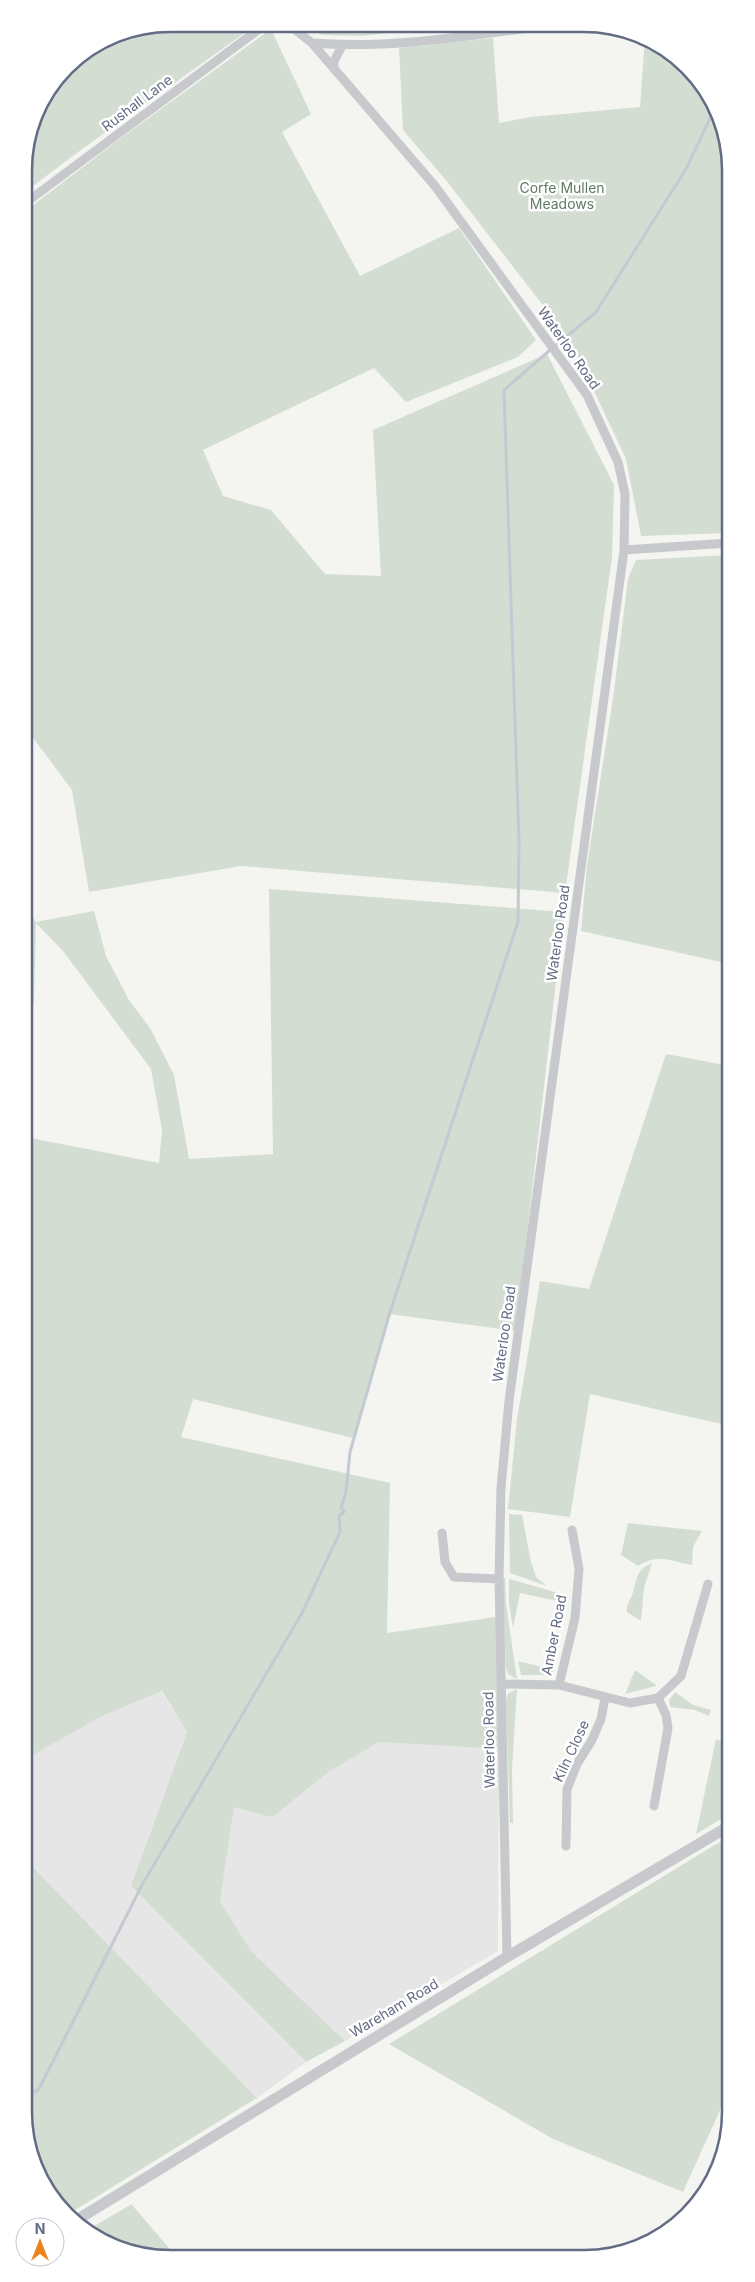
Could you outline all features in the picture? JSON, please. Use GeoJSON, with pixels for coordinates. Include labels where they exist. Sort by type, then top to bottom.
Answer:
{"type":"FeatureCollection","features":[{"type":"Feature","properties":{"kind":"street","name":"Rushall Lane"},"geometry":{"type":"LineString","coordinates":[[33,197],[255,32]]}},
{"type":"Feature","properties":{"kind":"street","name":"Waterloo Road"},"geometry":{"type":"LineString","coordinates":[[299,32],[312,43],[435,186],[587,395],[618,462],[625,494],[624,550],[509,1401],[501,1488],[499,1578],[506,1957]]}},
{"type":"Feature","properties":{"kind":"street"},"geometry":{"type":"LineString","coordinates":[[312,43],[342,46],[443,39],[497,32]]}},
{"type":"Feature","properties":{"kind":"street"},"geometry":{"type":"LineString","coordinates":[[334,68],[334,61],[342,46]]}},
{"type":"Feature","properties":{"kind":"street"},"geometry":{"type":"LineString","coordinates":[[624,550],[722,543]]}},
{"type":"Feature","properties":{"kind":"street","name":"Amber Road"},"geometry":{"type":"LineString","coordinates":[[559,1685],[575,1618],[579,1569],[572,1530]]}},
{"type":"Feature","properties":{"kind":"street"},"geometry":{"type":"LineString","coordinates":[[442,1533],[445,1562],[454,1577],[499,1578]]}},
{"type":"Feature","properties":{"kind":"street"},"geometry":{"type":"LineString","coordinates":[[502,1684],[559,1685],[630,1704],[658,1698],[681,1676],[708,1584]]}},
{"type":"Feature","properties":{"kind":"street","name":"Kiln Close"},"geometry":{"type":"LineString","coordinates":[[566,1846],[566,1789],[577,1764],[592,1740],[601,1719],[605,1698]]}},
{"type":"Feature","properties":{"kind":"street"},"geometry":{"type":"LineString","coordinates":[[654,1806],[668,1728],[666,1715],[658,1698]]}},
{"type":"Feature","properties":{"kind":"street","name":"Wareham Road"},"geometry":{"type":"LineString","coordinates":[[82,2217],[506,1957],[722,1830]]}},
{"type":"Feature","properties":{"kind":"shaded area"},"geometry":{"type":"Polygon","coordinates":[[[161,1691],[187,1732],[131,1886],[306,2062],[257,2098],[33,1867],[33,1755],[102,1716],[161,1691]]]}},
{"type":"Feature","properties":{"kind":"shaded area"},"geometry":{"type":"Polygon","coordinates":[[[379,1742],[499,1749],[498,1951],[345,2041],[252,1952],[220,1902],[234,1807],[328,1772],[379,1742]]]}},
{"type":"Feature","properties":{"kind":"green space"},"geometry":{"type":"Polygon","coordinates":[[[170,32],[246,32],[33,186],[34,152],[43,118],[61,86],[86,61],[109,47],[135,37],[170,32]]]}},
{"type":"Feature","properties":{"kind":"green space"},"geometry":{"type":"Polygon","coordinates":[[[267,32],[272,32],[311,114],[282,132],[360,276],[459,228],[536,340],[518,357],[406,402],[374,368],[203,450],[223,496],[271,510],[325,574],[381,576],[373,430],[547,354],[614,485],[612,557],[565,893],[241,866],[89,892],[72,790],[33,738],[33,205],[121,138],[267,32]]]}},
{"type":"Feature","properties":{"kind":"green space"},"geometry":{"type":"Polygon","coordinates":[[[317,32],[395,32],[363,36],[322,35],[317,32]]]}},
{"type":"Feature","properties":{"kind":"green space","name":"Corfe Mullen Meadows"},"geometry":{"type":"Polygon","coordinates":[[[493,38],[499,123],[531,117],[640,107],[644,46],[669,61],[694,86],[708,109],[715,126],[722,161],[722,533],[641,536],[626,459],[570,340],[445,179],[403,130],[399,48],[493,38]]]}},
{"type":"Feature","properties":{"kind":"green space"},"geometry":{"type":"Polygon","coordinates":[[[722,555],[722,962],[581,931],[587,865],[613,699],[628,579],[636,560],[722,555]]]}},
{"type":"Feature","properties":{"kind":"green space"},"geometry":{"type":"Polygon","coordinates":[[[269,889],[564,912],[516,1331],[389,1314],[353,1438],[193,1399],[181,1437],[390,1483],[387,1633],[496,1617],[499,1749],[379,1742],[328,1772],[272,1817],[234,1807],[220,1902],[252,1952],[345,2041],[306,2062],[131,1886],[187,1732],[162,1691],[102,1716],[33,1755],[33,1139],[159,1163],[162,1130],[151,1069],[63,951],[36,923],[33,1006],[33,917],[36,922],[94,911],[106,956],[129,1000],[150,1028],[174,1075],[189,1159],[273,1154],[269,889]]]}},
{"type":"Feature","properties":{"kind":"green space"},"geometry":{"type":"Polygon","coordinates":[[[666,1054],[722,1064],[722,1424],[590,1394],[570,1517],[508,1509],[517,1419],[540,1281],[589,1289],[666,1054]]]}},
{"type":"Feature","properties":{"kind":"green space"},"geometry":{"type":"Polygon","coordinates":[[[509,1514],[522,1515],[531,1562],[536,1577],[547,1586],[510,1573],[509,1514]]]}},
{"type":"Feature","properties":{"kind":"green space"},"geometry":{"type":"Polygon","coordinates":[[[628,1523],[702,1531],[693,1547],[692,1565],[658,1559],[638,1566],[621,1555],[628,1523]]]}},
{"type":"Feature","properties":{"kind":"green space"},"geometry":{"type":"Polygon","coordinates":[[[652,1563],[644,1588],[641,1621],[627,1612],[627,1607],[638,1575],[652,1563]]]}},
{"type":"Feature","properties":{"kind":"green space"},"geometry":{"type":"Polygon","coordinates":[[[502,1577],[505,1578],[506,1604],[517,1679],[508,1674],[506,1668],[502,1577]]]}},
{"type":"Feature","properties":{"kind":"green space"},"geometry":{"type":"Polygon","coordinates":[[[509,1579],[569,1596],[567,1603],[520,1593],[513,1628],[509,1603],[509,1579]]]}},
{"type":"Feature","properties":{"kind":"green space"},"geometry":{"type":"Polygon","coordinates":[[[518,1661],[554,1670],[551,1675],[521,1675],[518,1661]]]}},
{"type":"Feature","properties":{"kind":"green space"},"geometry":{"type":"Polygon","coordinates":[[[635,1670],[656,1685],[656,1686],[625,1694],[635,1670]]]}},
{"type":"Feature","properties":{"kind":"green space"},"geometry":{"type":"Polygon","coordinates":[[[517,1689],[512,1770],[513,1823],[510,1823],[506,1699],[508,1694],[517,1689]]]}},
{"type":"Feature","properties":{"kind":"green space"},"geometry":{"type":"Polygon","coordinates":[[[675,1692],[693,1705],[711,1710],[709,1716],[695,1710],[670,1707],[669,1700],[675,1692]]]}},
{"type":"Feature","properties":{"kind":"green space"},"geometry":{"type":"Polygon","coordinates":[[[716,1739],[722,1742],[722,1818],[696,1834],[716,1739]]]}},
{"type":"Feature","properties":{"kind":"green space"},"geometry":{"type":"Polygon","coordinates":[[[722,1840],[722,2108],[683,2192],[553,2139],[389,2044],[722,1840]]]}},
{"type":"Feature","properties":{"kind":"green space"},"geometry":{"type":"Polygon","coordinates":[[[33,1867],[257,2098],[74,2210],[73,2209],[61,2196],[43,2164],[35,2138],[33,2121],[33,1867]]]}},
{"type":"Feature","properties":{"kind":"green space"},"geometry":{"type":"Polygon","coordinates":[[[132,2204],[171,2250],[144,2247],[126,2242],[94,2226],[132,2204]]]}},
{"type":"Feature","properties":{"kind":"waterway"},"geometry":{"type":"LineString","coordinates":[[555,346],[596,312],[686,169],[711,116]]}},
{"type":"Feature","properties":{"kind":"waterway"},"geometry":{"type":"LineString","coordinates":[[33,2093],[39,2089],[142,1885],[302,1613],[340,1532],[339,1516],[344,1512],[341,1508],[346,1492],[350,1452],[390,1312],[518,922],[519,842],[504,390],[550,350]]}}]}
